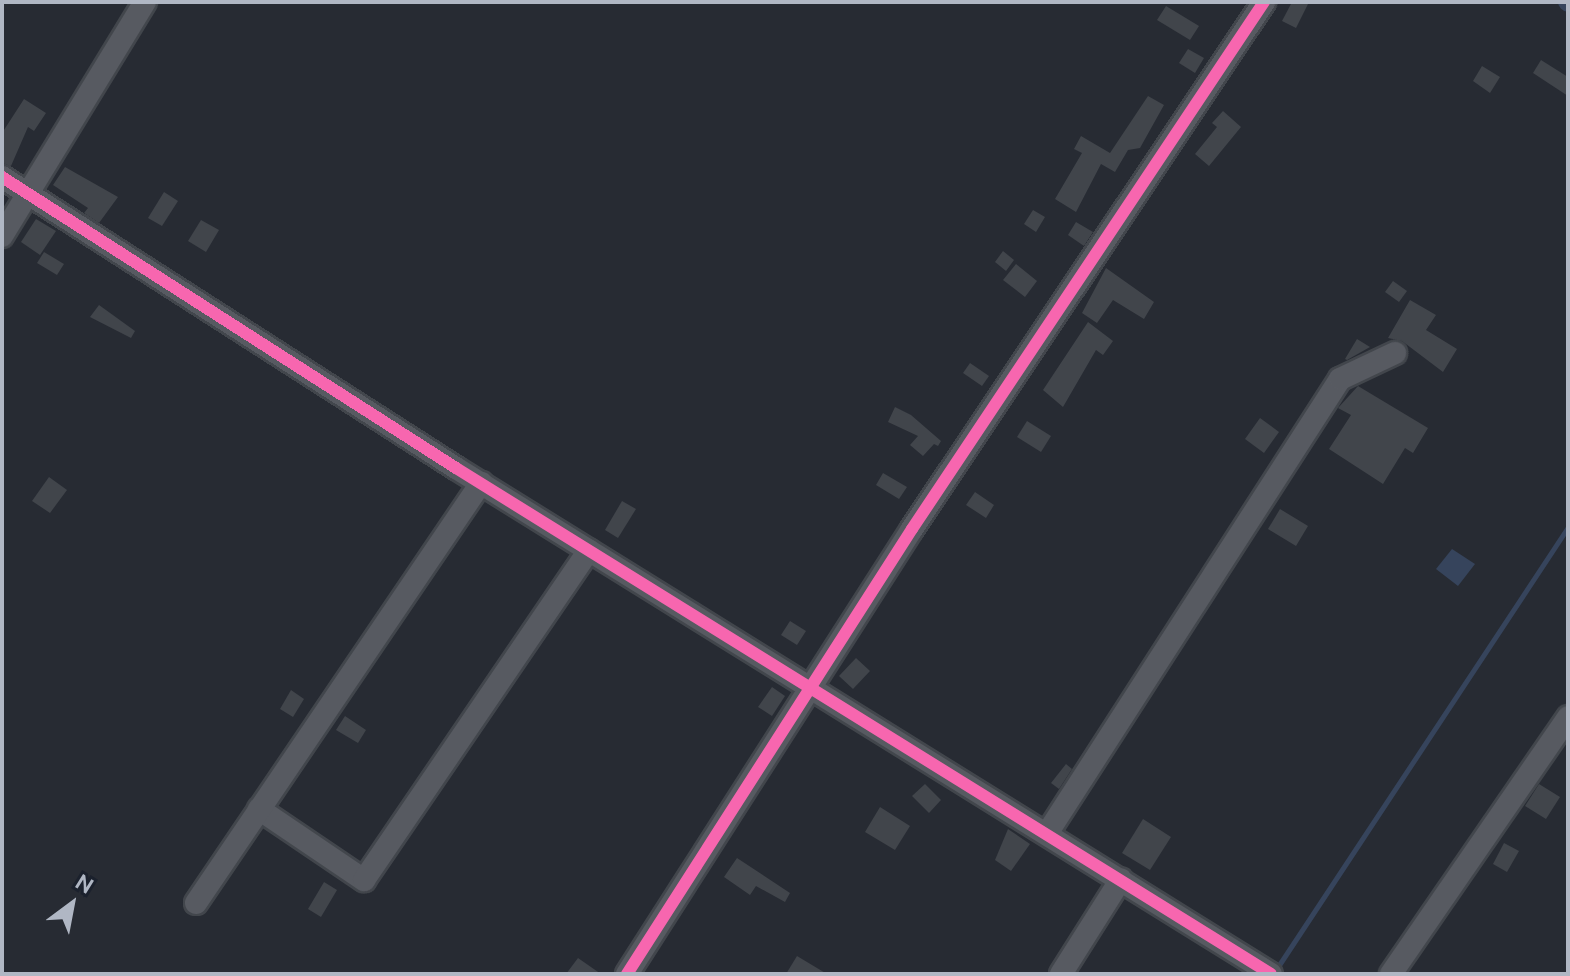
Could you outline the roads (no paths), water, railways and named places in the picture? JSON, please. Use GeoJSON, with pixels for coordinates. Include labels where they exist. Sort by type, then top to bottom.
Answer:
{"type":"FeatureCollection","features":[{"type":"Feature","properties":{"kind":"street"},"geometry":{"type":"LineString","coordinates":[[2,236],[145,2]]}},
{"type":"Feature","properties":{"kind":"street"},"geometry":{"type":"LineString","coordinates":[[627,974],[810,686],[1264,2]]}},
{"type":"Feature","properties":{"kind":"street"},"geometry":{"type":"LineString","coordinates":[[2,177],[481,483],[1048,832],[1271,974]]}},
{"type":"Feature","properties":{"kind":"street"},"geometry":{"type":"LineString","coordinates":[[1048,832],[1340,379],[1395,353]]}},
{"type":"Feature","properties":{"kind":"street"},"geometry":{"type":"LineString","coordinates":[[196,903],[481,483]]}},
{"type":"Feature","properties":{"kind":"street"},"geometry":{"type":"LineString","coordinates":[[259,809],[364,880],[589,550]]}},
{"type":"Feature","properties":{"kind":"street"},"geometry":{"type":"LineString","coordinates":[[1391,974],[1568,717]]}},
{"type":"Feature","properties":{"kind":"street"},"geometry":{"type":"LineString","coordinates":[[1061,974],[1121,879]]}},
{"type":"Feature","properties":{"kind":"water"},"geometry":{"type":"Polygon","coordinates":[[[1452,549],[1475,564],[1458,586],[1436,569],[1452,549]]]}},
{"type":"Feature","properties":{"kind":"waterway"},"geometry":{"type":"LineString","coordinates":[[1277,968],[1568,527]]}}]}
